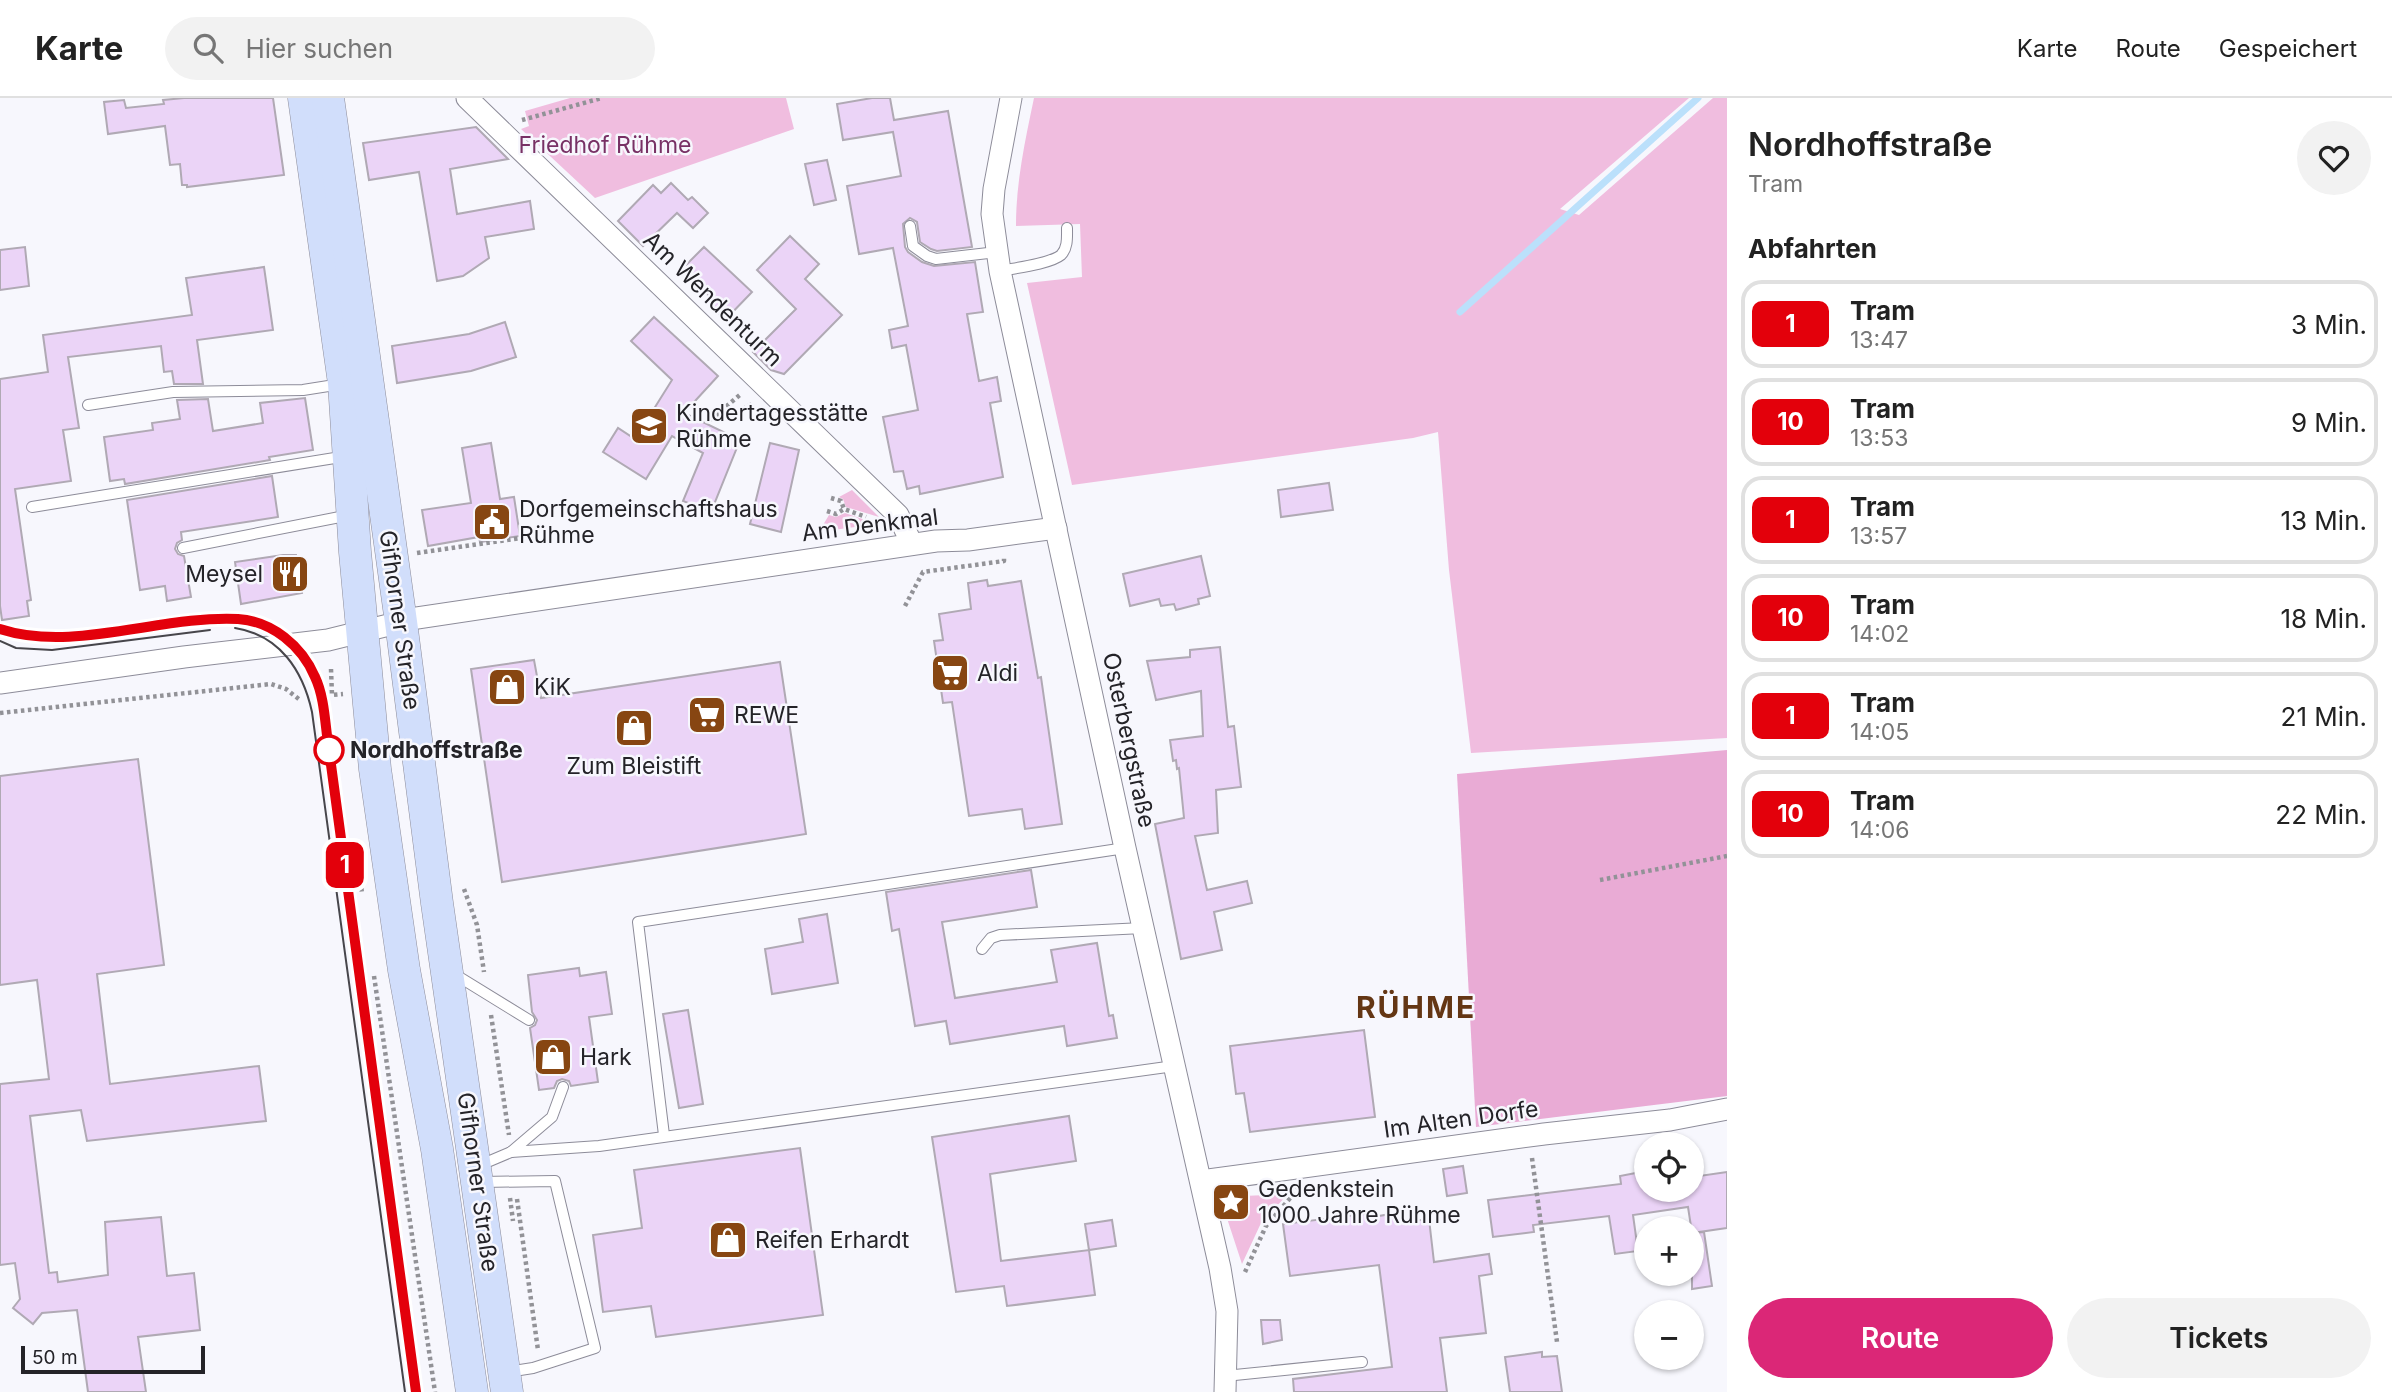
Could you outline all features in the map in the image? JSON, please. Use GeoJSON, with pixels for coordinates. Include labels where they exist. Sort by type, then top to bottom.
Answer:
{"type":"FeatureCollection","features":[{"type":"Feature","properties":{"kind":"main road","name":"Gifhorner Straße"},"geometry":{"type":"LineString","coordinates":[[304,98],[344,383],[364,455],[401,622],[505,1382]]}},
{"type":"Feature","properties":{"kind":"main road","name":"Gifhorner Straße"},"geometry":{"type":"LineString","coordinates":[[329,98],[364,455],[353,514],[374,769],[396,921],[437,1149],[472,1392]]}},
{"type":"Feature","properties":{"kind":"street","name":"Am Wendenturm"},"geometry":{"type":"LineString","coordinates":[[467,98],[898,515],[912,544]]}},
{"type":"Feature","properties":{"kind":"street","name":"Osterbergstraße"},"geometry":{"type":"LineString","coordinates":[[1011,98],[992,214],[999,261],[1125,848],[1220,1268],[1227,1311],[1225,1384]]}},
{"type":"Feature","properties":{"kind":"street","name":"Am Denkmal"},"geometry":{"type":"LineString","coordinates":[[362,632],[401,622],[595,590],[912,544],[968,540],[1056,528]]}},
{"type":"Feature","properties":{"kind":"street"},"geometry":{"type":"LineString","coordinates":[[0,683],[328,640],[362,632]]}},
{"type":"Feature","properties":{"kind":"street","name":"Im Alten Dorfe"},"geometry":{"type":"LineString","coordinates":[[1201,1181],[1529,1136],[1670,1120],[1727,1109]]}},
{"type":"Feature","properties":{"kind":"lane"},"geometry":{"type":"LineString","coordinates":[[910,226],[913,246],[927,256],[936,259],[999,261],[1052,260],[1062,254],[1066,247],[1067,228]]}},
{"type":"Feature","properties":{"kind":"lane"},"geometry":{"type":"LineString","coordinates":[[88,405],[173,392],[303,390],[344,383]]}},
{"type":"Feature","properties":{"kind":"lane"},"geometry":{"type":"LineString","coordinates":[[32,507],[364,455]]}},
{"type":"Feature","properties":{"kind":"lane"},"geometry":{"type":"LineString","coordinates":[[183,548],[353,514]]}},
{"type":"Feature","properties":{"kind":"lane"},"geometry":{"type":"LineString","coordinates":[[664,1135],[638,922],[1125,848]]}},
{"type":"Feature","properties":{"kind":"lane"},"geometry":{"type":"LineString","coordinates":[[982,949],[991,938],[1000,935],[1143,928]]}},
{"type":"Feature","properties":{"kind":"lane"},"geometry":{"type":"LineString","coordinates":[[447,970],[529,1020]]}},
{"type":"Feature","properties":{"kind":"lane"},"geometry":{"type":"LineString","coordinates":[[511,1152],[599,1146],[1174,1066]]}},
{"type":"Feature","properties":{"kind":"lane"},"geometry":{"type":"LineString","coordinates":[[477,1174],[511,1152],[552,1117],[563,1087]]}},
{"type":"Feature","properties":{"kind":"lane"},"geometry":{"type":"LineString","coordinates":[[477,1174],[514,1181],[555,1181],[595,1348],[540,1366],[505,1382]]}},
{"type":"Feature","properties":{"kind":"lane"},"geometry":{"type":"LineString","coordinates":[[1225,1384],[1362,1362]]}},
{"type":"Feature","properties":{"kind":"path"},"geometry":{"type":"LineString","coordinates":[[524,119],[602,98]]}},
{"type":"Feature","properties":{"kind":"path"},"geometry":{"type":"LineString","coordinates":[[716,414],[728,417],[755,403]]}},
{"type":"Feature","properties":{"kind":"path"},"geometry":{"type":"LineString","coordinates":[[709,420],[727,405]]}},
{"type":"Feature","properties":{"kind":"path"},"geometry":{"type":"LineString","coordinates":[[827,511],[836,514],[844,509],[841,501],[831,498]]}},
{"type":"Feature","properties":{"kind":"path"},"geometry":{"type":"LineString","coordinates":[[417,553],[443,546],[520,538]]}},
{"type":"Feature","properties":{"kind":"path"},"geometry":{"type":"LineString","coordinates":[[905,606],[923,572],[1004,561]]}},
{"type":"Feature","properties":{"kind":"path"},"geometry":{"type":"LineString","coordinates":[[331,669],[332,695]]}},
{"type":"Feature","properties":{"kind":"path"},"geometry":{"type":"LineString","coordinates":[[0,713],[271,684],[286,689],[300,700]]}},
{"type":"Feature","properties":{"kind":"path"},"geometry":{"type":"LineString","coordinates":[[1600,880],[1727,856]]}},
{"type":"Feature","properties":{"kind":"path"},"geometry":{"type":"LineString","coordinates":[[353,878],[361,884],[363,897]]}},
{"type":"Feature","properties":{"kind":"path"},"geometry":{"type":"LineString","coordinates":[[468,898],[477,925],[511,1152]]}},
{"type":"Feature","properties":{"kind":"path"},"geometry":{"type":"LineString","coordinates":[[373,966],[435,1392]]}},
{"type":"Feature","properties":{"kind":"path"},"geometry":{"type":"LineString","coordinates":[[1529,1136],[1557,1342]]}},
{"type":"Feature","properties":{"kind":"path"},"geometry":{"type":"LineString","coordinates":[[1227,1311],[1266,1226],[1318,1166]]}},
{"type":"Feature","properties":{"kind":"path"},"geometry":{"type":"LineString","coordinates":[[514,1181],[540,1366]]}},
{"type":"Feature","properties":{"kind":"green space","name":"Friedhof Rühme"},"geometry":{"type":"Polygon","coordinates":[[[570,98],[786,98],[794,129],[595,198],[521,129],[529,126],[525,111],[570,98]]]}},
{"type":"Feature","properties":{"kind":"green space"},"geometry":{"type":"Polygon","coordinates":[[[1034,98],[1689,98],[1560,209],[1579,215],[1713,98],[1727,98],[1727,738],[1471,753],[1449,570],[1438,432],[1413,438],[1072,485],[1027,283],[1082,277],[1080,224],[1016,226],[1019,178],[1034,98]]]}},
{"type":"Feature","properties":{"kind":"green space"},"geometry":{"type":"Polygon","coordinates":[[[852,490],[879,517],[846,507],[843,499],[839,497],[852,490]]]}},
{"type":"Feature","properties":{"kind":"green space"},"geometry":{"type":"Polygon","coordinates":[[[845,513],[877,524],[826,531],[823,525],[829,515],[836,517],[845,513]]]}},
{"type":"Feature","properties":{"kind":"green space"},"geometry":{"type":"Polygon","coordinates":[[[1288,1194],[1261,1223],[1242,1264],[1220,1197],[1288,1194]]]}},
{"type":"Feature","properties":{"kind":"shaded area"},"geometry":{"type":"Polygon","coordinates":[[[1727,750],[1727,1096],[1476,1127],[1457,774],[1727,750]]]}},
{"type":"Feature","properties":{"kind":"building"},"geometry":{"type":"Polygon","coordinates":[[[273,98],[284,175],[187,187],[182,185],[180,164],[170,165],[165,126],[108,134],[104,102],[124,100],[126,108],[164,104],[163,100],[273,98]]]}},
{"type":"Feature","properties":{"kind":"building"},"geometry":{"type":"Polygon","coordinates":[[[890,98],[894,120],[948,111],[972,247],[937,251],[931,249],[920,242],[917,222],[910,218],[903,224],[905,247],[922,262],[934,266],[975,262],[983,312],[967,314],[979,381],[997,377],[1001,401],[990,403],[1003,477],[920,494],[919,486],[907,489],[903,471],[894,472],[883,417],[918,410],[906,345],[892,348],[889,330],[908,326],[893,248],[859,254],[847,186],[901,176],[893,132],[843,140],[837,104],[890,98]]]}},
{"type":"Feature","properties":{"kind":"building"},"geometry":{"type":"Polygon","coordinates":[[[476,127],[508,159],[450,169],[457,214],[530,201],[534,229],[485,237],[489,258],[463,276],[437,281],[419,172],[369,180],[363,143],[476,127]]]}},
{"type":"Feature","properties":{"kind":"building"},"geometry":{"type":"Polygon","coordinates":[[[827,160],[836,200],[814,205],[805,164],[827,160]]]}},
{"type":"Feature","properties":{"kind":"building"},"geometry":{"type":"Polygon","coordinates":[[[671,183],[688,200],[692,197],[708,213],[693,228],[677,213],[643,246],[618,221],[653,185],[661,193],[671,183]]]}},
{"type":"Feature","properties":{"kind":"building"},"geometry":{"type":"Polygon","coordinates":[[[790,236],[819,264],[805,279],[842,315],[784,374],[771,370],[753,352],[796,309],[757,270],[790,236]]]}},
{"type":"Feature","properties":{"kind":"building"},"geometry":{"type":"Polygon","coordinates":[[[25,247],[29,286],[0,290],[0,250],[25,247]]]}},
{"type":"Feature","properties":{"kind":"building"},"geometry":{"type":"Polygon","coordinates":[[[704,247],[752,292],[725,320],[710,305],[714,301],[682,269],[704,247]]]}},
{"type":"Feature","properties":{"kind":"building"},"geometry":{"type":"Polygon","coordinates":[[[264,267],[273,330],[197,340],[203,384],[174,384],[172,371],[164,372],[161,346],[68,357],[79,428],[63,430],[71,481],[15,489],[31,600],[27,601],[29,616],[2,620],[0,379],[48,372],[43,335],[192,315],[186,278],[264,267]]]}},
{"type":"Feature","properties":{"kind":"building"},"geometry":{"type":"Polygon","coordinates":[[[654,317],[718,376],[684,413],[740,440],[711,512],[683,501],[703,453],[672,436],[646,479],[603,452],[618,428],[635,439],[672,380],[631,341],[654,317]]]}},
{"type":"Feature","properties":{"kind":"building"},"geometry":{"type":"Polygon","coordinates":[[[505,322],[516,357],[471,371],[397,383],[392,346],[469,334],[505,322]]]}},
{"type":"Feature","properties":{"kind":"building"},"geometry":{"type":"Polygon","coordinates":[[[305,398],[313,450],[269,457],[270,460],[125,484],[124,479],[110,481],[104,437],[153,430],[152,423],[180,419],[177,400],[208,399],[213,431],[263,423],[260,403],[305,398]]]}},
{"type":"Feature","properties":{"kind":"building"},"geometry":{"type":"Polygon","coordinates":[[[491,443],[500,499],[514,497],[520,536],[480,542],[479,537],[428,546],[422,510],[471,503],[462,448],[491,443]]]}},
{"type":"Feature","properties":{"kind":"building"},"geometry":{"type":"Polygon","coordinates":[[[770,443],[799,450],[781,532],[750,524],[770,443]]]}},
{"type":"Feature","properties":{"kind":"building"},"geometry":{"type":"Polygon","coordinates":[[[272,476],[278,517],[181,532],[182,540],[177,543],[175,549],[178,554],[184,556],[191,597],[167,601],[165,586],[140,590],[127,500],[272,476]]]}},
{"type":"Feature","properties":{"kind":"building"},"geometry":{"type":"Polygon","coordinates":[[[1329,483],[1333,510],[1281,517],[1278,490],[1329,483]]]}},
{"type":"Feature","properties":{"kind":"building"},"geometry":{"type":"Polygon","coordinates":[[[296,555],[302,593],[241,604],[235,562],[296,555]]]}},
{"type":"Feature","properties":{"kind":"building"},"geometry":{"type":"Polygon","coordinates":[[[1201,556],[1210,596],[1198,599],[1199,604],[1176,610],[1174,604],[1161,606],[1159,599],[1130,606],[1123,574],[1201,556]]]}},
{"type":"Feature","properties":{"kind":"building"},"geometry":{"type":"Polygon","coordinates":[[[987,580],[988,586],[1021,581],[1038,678],[1041,677],[1062,824],[1025,829],[1022,809],[969,816],[952,702],[943,703],[934,641],[943,640],[939,614],[971,609],[968,583],[987,580]]]}},
{"type":"Feature","properties":{"kind":"building"},"geometry":{"type":"Polygon","coordinates":[[[1220,647],[1228,727],[1234,726],[1241,787],[1216,790],[1218,833],[1195,836],[1207,890],[1247,881],[1252,903],[1214,912],[1222,950],[1181,959],[1155,824],[1184,818],[1179,768],[1177,769],[1176,760],[1173,761],[1170,740],[1203,736],[1201,691],[1156,700],[1147,661],[1190,657],[1190,650],[1220,647]]]}},
{"type":"Feature","properties":{"kind":"building"},"geometry":{"type":"Polygon","coordinates":[[[534,660],[541,698],[780,662],[806,834],[502,882],[471,669],[534,660]]]}},
{"type":"Feature","properties":{"kind":"building"},"geometry":{"type":"Polygon","coordinates":[[[138,759],[164,965],[97,974],[110,1084],[259,1066],[266,1121],[87,1141],[81,1110],[30,1116],[49,1273],[57,1272],[58,1282],[108,1275],[105,1222],[161,1217],[167,1276],[194,1273],[200,1330],[138,1337],[146,1392],[88,1392],[77,1310],[42,1313],[33,1324],[13,1308],[20,1299],[15,1263],[0,1265],[0,1084],[49,1079],[37,980],[0,985],[0,776],[138,759]]]}},
{"type":"Feature","properties":{"kind":"building"},"geometry":{"type":"Polygon","coordinates":[[[1031,870],[1037,907],[942,922],[955,998],[1057,982],[1051,950],[1097,943],[1109,1016],[1113,1015],[1117,1038],[1067,1046],[1064,1026],[950,1044],[946,1021],[915,1026],[899,929],[892,931],[886,892],[1031,870]]]}},
{"type":"Feature","properties":{"kind":"building"},"geometry":{"type":"Polygon","coordinates":[[[827,914],[838,983],[772,994],[765,949],[803,942],[799,919],[827,914]]]}},
{"type":"Feature","properties":{"kind":"building"},"geometry":{"type":"Polygon","coordinates":[[[579,968],[580,976],[606,972],[612,1014],[589,1017],[598,1082],[571,1086],[569,1081],[562,1079],[557,1081],[554,1088],[539,1090],[530,1028],[537,1020],[532,1012],[528,975],[579,968]]]}},
{"type":"Feature","properties":{"kind":"building"},"geometry":{"type":"Polygon","coordinates":[[[688,1010],[703,1104],[679,1108],[663,1014],[688,1010]]]}},
{"type":"Feature","properties":{"kind":"building"},"geometry":{"type":"Polygon","coordinates":[[[1364,1030],[1375,1117],[1250,1132],[1244,1093],[1236,1094],[1230,1046],[1364,1030]]]}},
{"type":"Feature","properties":{"kind":"building"},"geometry":{"type":"Polygon","coordinates":[[[1069,1116],[1076,1161],[990,1174],[1001,1261],[1089,1250],[1095,1295],[1007,1306],[1004,1286],[956,1292],[932,1137],[1069,1116]]]}},
{"type":"Feature","properties":{"kind":"building","name":"Reifen Erhardt"},"geometry":{"type":"Polygon","coordinates":[[[800,1148],[823,1315],[656,1337],[651,1306],[603,1312],[593,1235],[642,1228],[634,1170],[800,1148]]]}},
{"type":"Feature","properties":{"kind":"building"},"geometry":{"type":"Polygon","coordinates":[[[1463,1166],[1467,1193],[1447,1196],[1443,1169],[1463,1166]]]}},
{"type":"Feature","properties":{"kind":"building"},"geometry":{"type":"Polygon","coordinates":[[[1727,1172],[1727,1228],[1704,1231],[1704,1216],[1689,1216],[1688,1207],[1633,1215],[1634,1252],[1615,1254],[1609,1216],[1533,1225],[1534,1232],[1493,1237],[1488,1200],[1621,1184],[1620,1176],[1634,1173],[1634,1202],[1704,1202],[1704,1175],[1727,1172]]]}},
{"type":"Feature","properties":{"kind":"building"},"geometry":{"type":"Polygon","coordinates":[[[1372,1213],[1373,1217],[1396,1213],[1397,1223],[1429,1219],[1434,1262],[1489,1254],[1492,1274],[1479,1276],[1486,1333],[1440,1338],[1447,1392],[1294,1392],[1293,1379],[1392,1367],[1379,1265],[1290,1276],[1283,1224],[1372,1213]]]}},
{"type":"Feature","properties":{"kind":"building"},"geometry":{"type":"Polygon","coordinates":[[[1112,1220],[1116,1246],[1089,1250],[1085,1224],[1112,1220]]]}},
{"type":"Feature","properties":{"kind":"building"},"geometry":{"type":"Polygon","coordinates":[[[1704,1232],[1712,1286],[1692,1289],[1692,1286],[1704,1286],[1704,1232]]]}},
{"type":"Feature","properties":{"kind":"building"},"geometry":{"type":"Polygon","coordinates":[[[1261,1320],[1280,1320],[1282,1340],[1263,1344],[1261,1320]]]}},
{"type":"Feature","properties":{"kind":"building"},"geometry":{"type":"Polygon","coordinates":[[[1542,1352],[1542,1357],[1557,1356],[1562,1392],[1510,1392],[1505,1357],[1542,1352]]]}},
{"type":"Feature","properties":{"kind":"waterway"},"geometry":{"type":"LineString","coordinates":[[1460,312],[1698,98]]}},
{"type":"Feature","properties":{"kind":"tram line"},"geometry":{"type":"LineString","coordinates":[[0,629],[57,637],[209,619],[238,619],[274,630],[294,646],[309,666],[321,694],[324,712],[416,1392]]}},
{"type":"Feature","properties":{"kind":"tram line","name":"1"},"geometry":{"type":"LineString","coordinates":[[0,629],[37,637],[68,636],[192,621],[238,619],[258,623],[289,640],[300,651],[316,678],[329,750],[416,1392]]}},
{"type":"Feature","properties":{"kind":"tram line"},"geometry":{"type":"LineString","coordinates":[[235,628],[265,638],[287,657],[296,669],[312,712],[405,1392]]}},
{"type":"Feature","properties":{"kind":"tram line"},"geometry":{"type":"LineString","coordinates":[[0,641],[16,648],[52,650],[210,630]]}},
{"type":"Feature","properties":{"kind":"place","name":"Kindertagesstätte Rühme"},"geometry":{"type":"Point","coordinates":[649,426]}},
{"type":"Feature","properties":{"kind":"place","name":"Dorfgemeinschaftshaus Rühme"},"geometry":{"type":"Point","coordinates":[492,522]}},
{"type":"Feature","properties":{"kind":"place","name":"Meysel"},"geometry":{"type":"Point","coordinates":[290,574]}},
{"type":"Feature","properties":{"kind":"place","name":"Aldi"},"geometry":{"type":"Point","coordinates":[950,673]}},
{"type":"Feature","properties":{"kind":"place","name":"KiK"},"geometry":{"type":"Point","coordinates":[507,687]}},
{"type":"Feature","properties":{"kind":"place","name":"REWE"},"geometry":{"type":"Point","coordinates":[707,715]}},
{"type":"Feature","properties":{"kind":"place","name":"Zum Bleistift"},"geometry":{"type":"Point","coordinates":[634,728]}},
{"type":"Feature","properties":{"kind":"place","name":"Nordhoffstraße"},"geometry":{"type":"Point","coordinates":[329,750]}},
{"type":"Feature","properties":{"kind":"place","name":"Hark"},"geometry":{"type":"Point","coordinates":[553,1057]}},
{"type":"Feature","properties":{"kind":"place","name":"Gedenkstein 1000 Jahre Rühme"},"geometry":{"type":"Point","coordinates":[1231,1202]}},
{"type":"Feature","properties":{"kind":"place","name":"Reifen Erhardt"},"geometry":{"type":"Point","coordinates":[728,1240]}},
{"type":"Feature","properties":{"kind":"district","name":"RÜHME"},"geometry":{"type":"Point","coordinates":[1416,1007]}}]}
